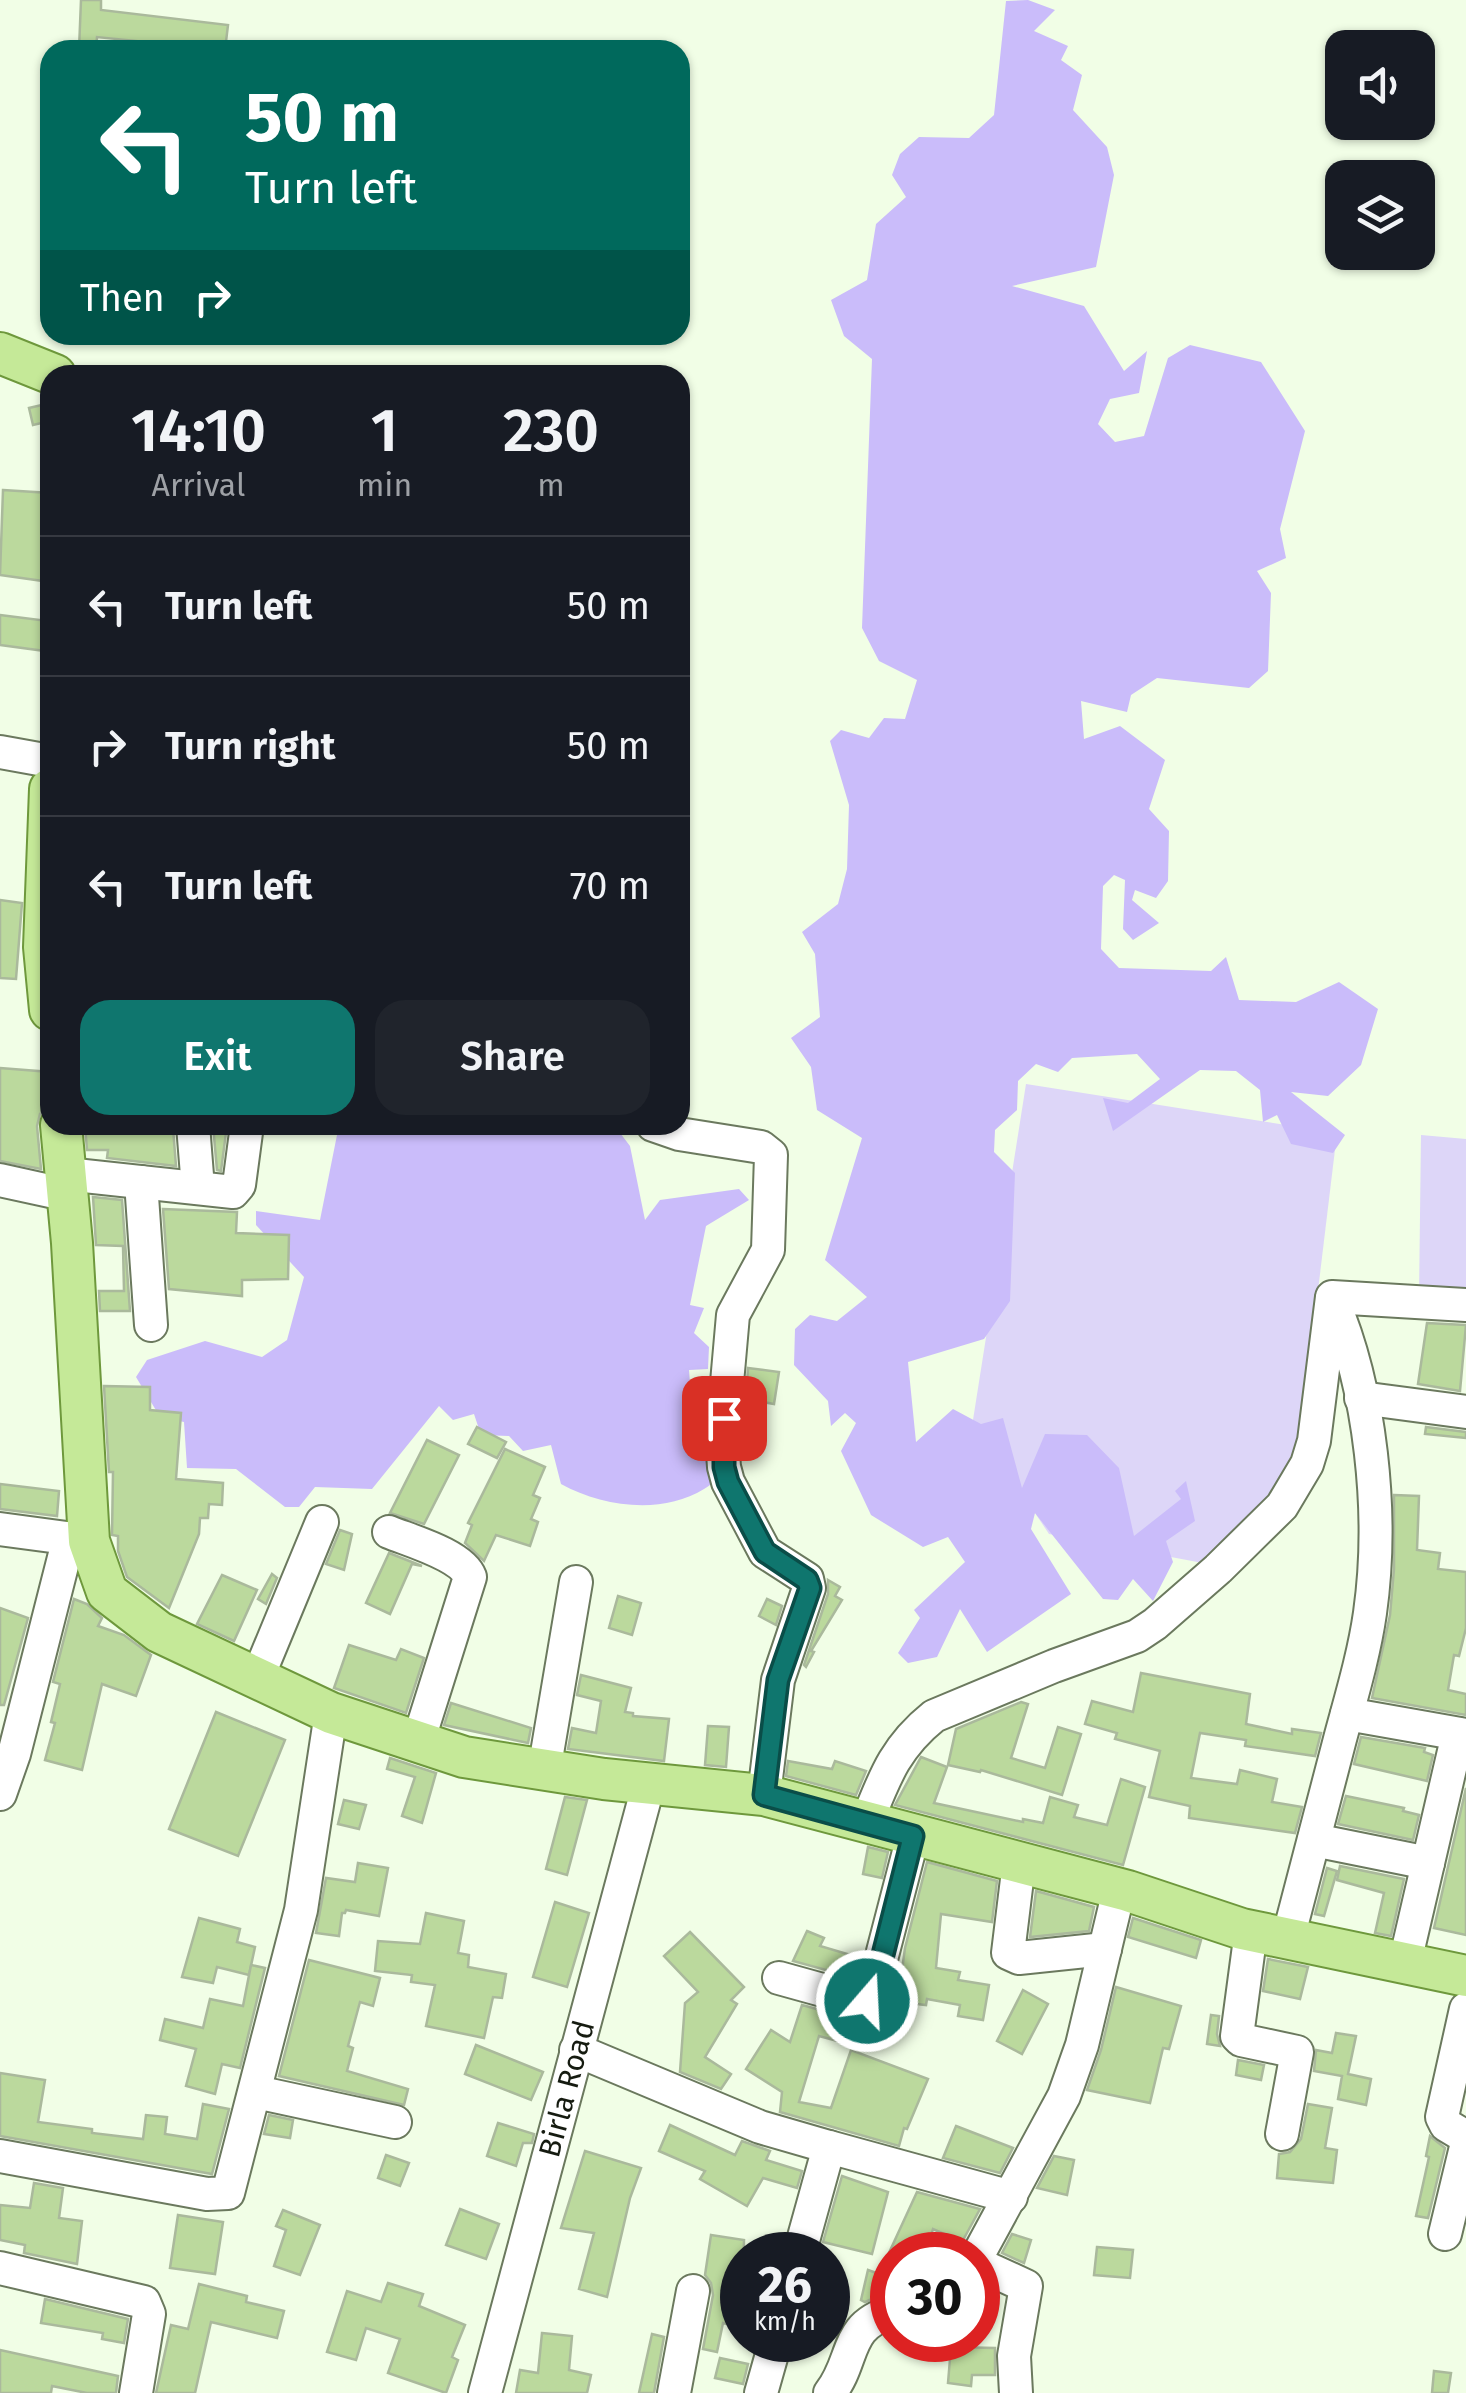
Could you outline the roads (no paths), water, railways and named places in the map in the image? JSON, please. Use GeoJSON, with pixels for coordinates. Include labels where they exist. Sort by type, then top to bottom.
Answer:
{"type":"FeatureCollection","features":[{"type":"Feature","properties":{"kind":"main road"},"geometry":{"type":"LineString","coordinates":[[0,353],[40,369]]}},
{"type":"Feature","properties":{"kind":"main road"},"geometry":{"type":"LineString","coordinates":[[62,1135],[79,1540],[107,1592],[159,1632],[331,1714],[464,1757],[544,1772],[764,1795],[1270,1934],[1466,1976]]}},
{"type":"Feature","properties":{"kind":"street"},"geometry":{"type":"LineString","coordinates":[[0,752],[40,759]]}},
{"type":"Feature","properties":{"kind":"street"},"geometry":{"type":"LineString","coordinates":[[194,1135],[198,1188]]}},
{"type":"Feature","properties":{"kind":"street"},"geometry":{"type":"LineString","coordinates":[[0,1180],[67,1184],[141,1182],[238,1190],[246,1135]]}},
{"type":"Feature","properties":{"kind":"street"},"geometry":{"type":"LineString","coordinates":[[685,1135],[761,1147],[772,1154],[769,1244],[734,1315],[722,1439],[728,1482],[765,1552],[807,1580],[810,1588],[778,1680],[764,1795]]}},
{"type":"Feature","properties":{"kind":"street"},"geometry":{"type":"LineString","coordinates":[[141,1182],[151,1325]]}},
{"type":"Feature","properties":{"kind":"street"},"geometry":{"type":"LineString","coordinates":[[1330,1293],[1466,1305]]}},
{"type":"Feature","properties":{"kind":"street"},"geometry":{"type":"LineString","coordinates":[[1282,2134],[1298,2054],[1237,2036],[1270,1934],[1314,1840],[1370,1613],[1375,1546],[1370,1441],[1350,1339],[1330,1293]]}},
{"type":"Feature","properties":{"kind":"street"},"geometry":{"type":"LineString","coordinates":[[866,1824],[891,1761],[934,1716],[1137,1636],[1218,1569],[1282,1506],[1302,1474],[1314,1442],[1330,1293]]}},
{"type":"Feature","properties":{"kind":"street"},"geometry":{"type":"LineString","coordinates":[[1361,1398],[1466,1412]]}},
{"type":"Feature","properties":{"kind":"street"},"geometry":{"type":"LineString","coordinates":[[257,1678],[322,1522]]}},
{"type":"Feature","properties":{"kind":"street"},"geometry":{"type":"LineString","coordinates":[[0,1529],[79,1540],[0,1794]]}},
{"type":"Feature","properties":{"kind":"street"},"geometry":{"type":"LineString","coordinates":[[389,1532],[454,1559],[470,1577],[418,1742]]}},
{"type":"Feature","properties":{"kind":"street"},"geometry":{"type":"LineString","coordinates":[[544,1772],[576,1582]]}},
{"type":"Feature","properties":{"kind":"street"},"geometry":{"type":"LineString","coordinates":[[0,2156],[207,2194],[226,2194],[233,2184],[301,1910],[331,1714]]}},
{"type":"Feature","properties":{"kind":"street"},"geometry":{"type":"LineString","coordinates":[[1347,1714],[1462,1734],[1405,1962]]}},
{"type":"Feature","properties":{"kind":"street","name":"Birla Road"},"geometry":{"type":"LineString","coordinates":[[484,2393],[649,1783]]}},
{"type":"Feature","properties":{"kind":"street"},"geometry":{"type":"LineString","coordinates":[[779,1978],[862,2001],[872,1998],[913,1836]]}},
{"type":"Feature","properties":{"kind":"street"},"geometry":{"type":"LineString","coordinates":[[1314,1840],[1428,1862]]}},
{"type":"Feature","properties":{"kind":"street"},"geometry":{"type":"LineString","coordinates":[[1019,1863],[1008,1953],[1019,1958],[1105,1949]]}},
{"type":"Feature","properties":{"kind":"street"},"geometry":{"type":"LineString","coordinates":[[991,2232],[1064,2096],[1082,2045],[1118,1890]]}},
{"type":"Feature","properties":{"kind":"street"},"geometry":{"type":"LineString","coordinates":[[1466,2009],[1442,2114],[1446,2125],[1466,2137]]}},
{"type":"Feature","properties":{"kind":"street"},"geometry":{"type":"LineString","coordinates":[[576,2050],[760,2127],[1011,2197]]}},
{"type":"Feature","properties":{"kind":"street"},"geometry":{"type":"LineString","coordinates":[[256,2092],[395,2122]]}},
{"type":"Feature","properties":{"kind":"street"},"geometry":{"type":"LineString","coordinates":[[805,2232],[829,2147]]}},
{"type":"Feature","properties":{"kind":"street"},"geometry":{"type":"LineString","coordinates":[[1445,2234],[1466,2147]]}},
{"type":"Feature","properties":{"kind":"street"},"geometry":{"type":"LineString","coordinates":[[0,2268],[144,2302],[149,2314],[136,2393]]}},
{"type":"Feature","properties":{"kind":"street"},"geometry":{"type":"LineString","coordinates":[[1000,2274],[1026,2286],[1014,2356],[1016,2393]]}},
{"type":"Feature","properties":{"kind":"street"},"geometry":{"type":"LineString","coordinates":[[674,2393],[694,2292]]}},
{"type":"Feature","properties":{"kind":"street"},"geometry":{"type":"LineString","coordinates":[[850,2353],[863,2326],[870,2321]]}},
{"type":"Feature","properties":{"kind":"street"},"geometry":{"type":"LineString","coordinates":[[761,2393],[770,2362]]}},
{"type":"Feature","properties":{"kind":"street"},"geometry":{"type":"LineString","coordinates":[[830,2393],[846,2362]]}},
{"type":"Feature","properties":{"kind":"street"},"geometry":{"type":"LineString","coordinates":[[846,2362],[861,2393]]}}]}
